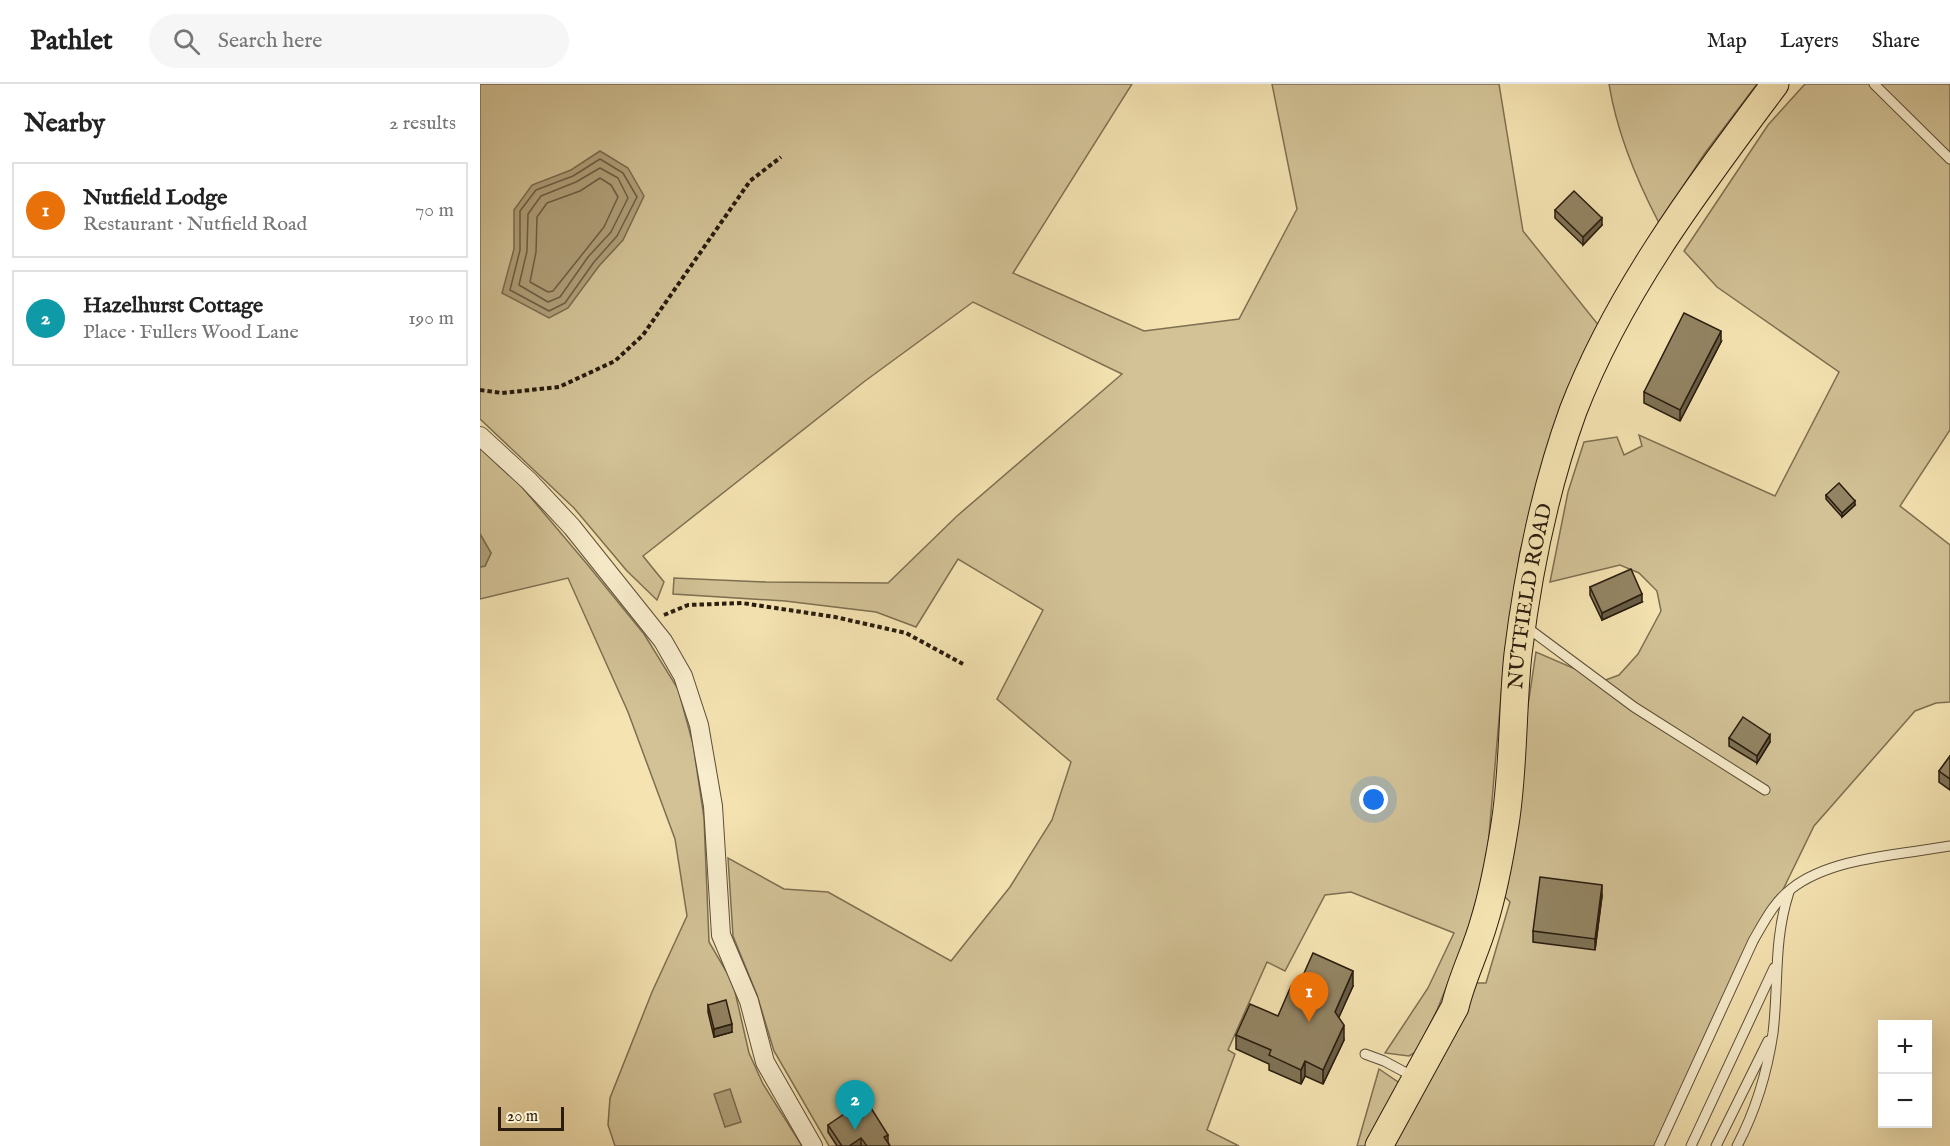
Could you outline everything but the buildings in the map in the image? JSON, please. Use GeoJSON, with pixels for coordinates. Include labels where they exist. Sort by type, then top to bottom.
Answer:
{"type":"FeatureCollection","features":[{"type":"Feature","properties":{"kind":"main road","name":"NUTFIELD ROAD"},"geometry":{"type":"LineString","coordinates":[[1378,1146],[1455,1007],[1484,923],[1494,884],[1505,822],[1523,625],[1534,553],[1555,466],[1574,410],[1603,342],[1669,232],[1775,84]]}},
{"type":"Feature","properties":{"kind":"street"},"geometry":{"type":"LineString","coordinates":[[480,436],[529,481],[572,527],[663,641],[683,676],[699,726],[713,806],[721,935],[749,1001],[765,1062],[813,1146]]}},
{"type":"Feature","properties":{"kind":"lane"},"geometry":{"type":"LineString","coordinates":[[1874,84],[1950,159]]}},
{"type":"Feature","properties":{"kind":"lane"},"geometry":{"type":"LineString","coordinates":[[1523,625],[1634,707],[1765,790]]}},
{"type":"Feature","properties":{"kind":"lane"},"geometry":{"type":"LineString","coordinates":[[1659,1146],[1754,941],[1768,914],[1790,890],[1821,871],[1842,865],[1950,846]]}},
{"type":"Feature","properties":{"kind":"lane"},"geometry":{"type":"LineString","coordinates":[[1737,1146],[1760,1094],[1773,1031],[1780,919],[1790,890]]}},
{"type":"Feature","properties":{"kind":"lane"},"geometry":{"type":"LineString","coordinates":[[1691,1146],[1776,963]]}},
{"type":"Feature","properties":{"kind":"lane"},"geometry":{"type":"LineString","coordinates":[[1716,1146],[1773,1031]]}},
{"type":"Feature","properties":{"kind":"lane"},"geometry":{"type":"LineString","coordinates":[[1365,1054],[1384,1060],[1416,1078]]}},
{"type":"Feature","properties":{"kind":"path"},"geometry":{"type":"LineString","coordinates":[[480,390],[502,393],[559,387],[615,361],[644,335],[750,181],[781,157]]}},
{"type":"Feature","properties":{"kind":"path"},"geometry":{"type":"LineString","coordinates":[[648,622],[688,605],[742,603],[835,617],[906,633],[963,664]]}},
{"type":"Feature","properties":{"kind":"shaded area"},"geometry":{"type":"Polygon","coordinates":[[[480,84],[1132,84],[1013,273],[1144,331],[1239,319],[1297,209],[1272,84],[1499,84],[1523,231],[1600,327],[1557,423],[1520,552],[1505,650],[1488,847],[1473,922],[1437,1010],[1416,1052],[1409,1056],[1385,1053],[1428,988],[1454,933],[1351,892],[1325,895],[1285,971],[1267,962],[1228,1050],[1235,1054],[1207,1130],[1239,1146],[829,1146],[774,1051],[757,995],[733,936],[728,858],[784,889],[828,892],[951,961],[1010,887],[1052,820],[1071,762],[997,699],[1043,610],[958,559],[916,627],[876,612],[785,601],[673,594],[674,578],[766,582],[888,583],[957,516],[1122,374],[973,302],[865,381],[643,556],[664,582],[657,600],[627,571],[574,508],[480,419],[480,84]]]}},
{"type":"Feature","properties":{"kind":"shaded area"},"geometry":{"type":"Polygon","coordinates":[[[1609,84],[1757,84],[1705,153],[1659,223],[1628,156],[1609,84]]]}},
{"type":"Feature","properties":{"kind":"shaded area"},"geometry":{"type":"Polygon","coordinates":[[[1805,84],[1950,84],[1950,430],[1900,506],[1950,545],[1950,702],[1936,703],[1915,711],[1814,826],[1658,1146],[1379,1146],[1461,983],[1486,983],[1510,902],[1500,892],[1536,652],[1603,681],[1619,675],[1638,654],[1661,611],[1657,591],[1639,573],[1620,565],[1550,582],[1568,492],[1584,442],[1617,437],[1624,455],[1642,446],[1639,435],[1775,496],[1839,372],[1717,287],[1684,251],[1768,125],[1805,84]]]}},
{"type":"Feature","properties":{"kind":"shaded area"},"geometry":{"type":"Polygon","coordinates":[[[480,446],[521,486],[587,564],[644,634],[678,689],[693,744],[704,818],[709,942],[733,983],[749,1053],[763,1084],[802,1146],[615,1146],[608,1125],[610,1098],[652,992],[687,916],[675,839],[628,712],[568,578],[480,599],[480,567],[485,566],[491,553],[480,534],[480,446]]]}},
{"type":"Feature","properties":{"kind":"shaded area"},"geometry":{"type":"Polygon","coordinates":[[[1379,1069],[1398,1082],[1398,1093],[1373,1146],[1357,1146],[1379,1069]]]}},
{"type":"Feature","properties":{"kind":"water"},"geometry":{"type":"Polygon","coordinates":[[[600,151],[628,168],[644,196],[623,240],[599,266],[568,308],[549,318],[502,293],[514,249],[514,210],[532,185],[571,170],[600,151]]]}},
{"type":"Feature","properties":{"kind":"water"},"geometry":{"type":"Polygon","coordinates":[[[480,534],[491,553],[485,566],[480,567],[480,534]]]}},
{"type":"Feature","properties":{"kind":"water"},"geometry":{"type":"Polygon","coordinates":[[[730,1089],[741,1122],[725,1127],[714,1094],[730,1089]]]}},
{"type":"Feature","properties":{"kind":"place","name":"Nutfield Lodge"},"geometry":{"type":"Point","coordinates":[1309,1022]}},
{"type":"Feature","properties":{"kind":"place","name":"Hazelhurst Cottage"},"geometry":{"type":"Point","coordinates":[855,1130]}}]}
